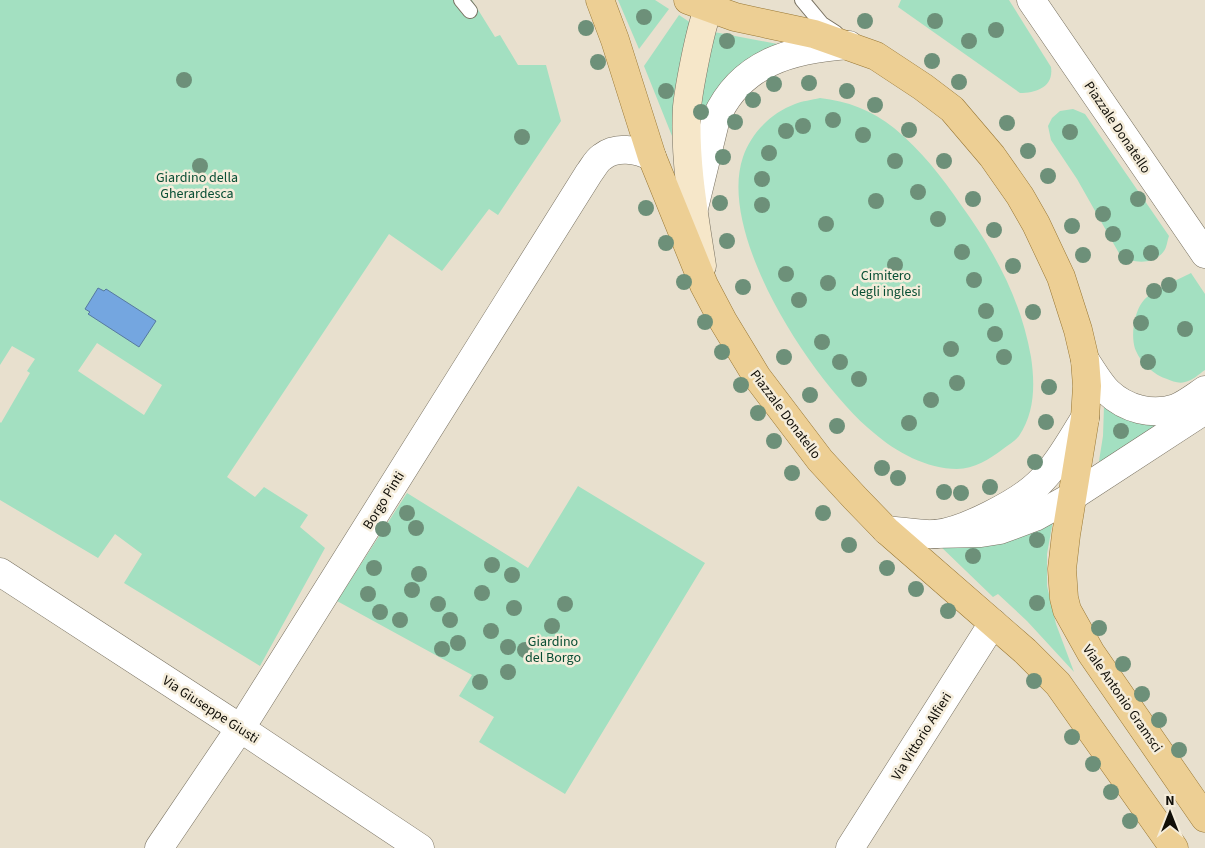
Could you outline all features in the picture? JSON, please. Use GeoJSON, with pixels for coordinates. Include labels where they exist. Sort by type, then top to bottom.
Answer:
{"type":"FeatureCollection","features":[{"type":"Feature","properties":{"kind":"main road","name":"Piazzale Donatello"},"geometry":{"type":"LineString","coordinates":[[600,0],[615,40],[652,157],[704,285],[756,377],[820,460],[886,530],[993,623]]}},
{"type":"Feature","properties":{"kind":"main road","name":"Piazzale Donatello"},"geometry":{"type":"LineString","coordinates":[[703,3],[735,17],[814,34],[855,48],[876,56],[902,72],[952,109],[992,156],[1036,224],[1061,277],[1078,330],[1085,360],[1087,386],[1085,418],[1062,569]]}},
{"type":"Feature","properties":{"kind":"main road","name":"Viale Antonio Gramsci"},"geometry":{"type":"LineString","coordinates":[[1062,569],[1063,591],[1067,610],[1078,632],[1205,818]]}},
{"type":"Feature","properties":{"kind":"main road"},"geometry":{"type":"LineString","coordinates":[[993,623],[1058,684],[1174,848]]}},
{"type":"Feature","properties":{"kind":"street","name":"Piazzale Donatello"},"geometry":{"type":"LineString","coordinates":[[1032,0],[1205,254]]}},
{"type":"Feature","properties":{"kind":"street","name":"Piazzale Donatello"},"geometry":{"type":"LineString","coordinates":[[703,3],[701,34],[687,107],[688,166],[704,285]]}},
{"type":"Feature","properties":{"kind":"street","name":"Piazzale Donatello"},"geometry":{"type":"LineString","coordinates":[[694,210],[716,118],[722,104],[732,91],[751,74],[772,61],[807,49],[855,48]]}},
{"type":"Feature","properties":{"kind":"street","name":"Borgo Pinti"},"geometry":{"type":"LineString","coordinates":[[159,848],[240,728],[589,173],[599,159],[607,154],[625,150],[641,152],[652,157]]}},
{"type":"Feature","properties":{"kind":"street","name":"Piazzale Donatello"},"geometry":{"type":"LineString","coordinates":[[1085,360],[1108,392],[1130,406],[1146,411],[1162,412],[1178,408],[1205,390]]}},
{"type":"Feature","properties":{"kind":"street"},"geometry":{"type":"LineString","coordinates":[[886,530],[934,534],[973,534],[1000,530],[1035,517],[1073,496],[1205,410]]}},
{"type":"Feature","properties":{"kind":"street"},"geometry":{"type":"LineString","coordinates":[[934,534],[954,529],[979,519],[1023,496],[1039,483],[1085,418]]}},
{"type":"Feature","properties":{"kind":"street","name":"Via Giuseppe Giusti"},"geometry":{"type":"LineString","coordinates":[[0,572],[420,848]]}},
{"type":"Feature","properties":{"kind":"street","name":"Via Vittorio Alfieri"},"geometry":{"type":"LineString","coordinates":[[850,848],[993,623]]}},
{"type":"Feature","properties":{"kind":"lane","name":"Piazzale Donatello"},"geometry":{"type":"LineString","coordinates":[[802,0],[822,24],[855,48]]}},
{"type":"Feature","properties":{"kind":"green space","name":"Giardino della Gherardesca"},"geometry":{"type":"Polygon","coordinates":[[[0,0],[472,0],[495,37],[500,35],[518,65],[546,65],[561,121],[498,215],[489,209],[442,271],[389,234],[227,477],[255,497],[264,487],[308,515],[300,527],[325,548],[260,666],[124,583],[142,554],[115,534],[98,558],[0,500],[0,422],[30,373],[27,371],[35,359],[12,346],[0,365],[0,0]],[[97,343],[78,371],[144,415],[162,385],[97,343]]]}},
{"type":"Feature","properties":{"kind":"green space"},"geometry":{"type":"Polygon","coordinates":[[[618,0],[655,0],[669,9],[639,49],[618,0]]]}},
{"type":"Feature","properties":{"kind":"green space"},"geometry":{"type":"Polygon","coordinates":[[[901,0],[1009,0],[1051,67],[1050,80],[1043,88],[1032,92],[1020,93],[898,7],[901,0]]]}},
{"type":"Feature","properties":{"kind":"green space"},"geometry":{"type":"Polygon","coordinates":[[[679,15],[694,25],[684,166],[644,66],[679,15]]]}},
{"type":"Feature","properties":{"kind":"green space"},"geometry":{"type":"Polygon","coordinates":[[[714,32],[788,46],[765,55],[700,166],[696,120],[714,32]]]}},
{"type":"Feature","properties":{"kind":"green space","name":"Cimitero degli inglesi"},"geometry":{"type":"Polygon","coordinates":[[[820,98],[840,101],[868,111],[894,128],[913,145],[939,174],[954,195],[985,241],[1005,277],[1027,336],[1033,377],[1031,408],[1019,436],[982,463],[957,469],[923,463],[892,447],[874,433],[850,411],[825,381],[776,307],[757,266],[744,227],[738,190],[743,157],[751,140],[770,118],[795,104],[820,98]]]}},
{"type":"Feature","properties":{"kind":"green space"},"geometry":{"type":"Polygon","coordinates":[[[1073,109],[1085,114],[1169,236],[1165,249],[1155,259],[1143,262],[1131,260],[1120,255],[1077,179],[1051,140],[1048,126],[1052,118],[1060,111],[1073,109]]]}},
{"type":"Feature","properties":{"kind":"green space"},"geometry":{"type":"Polygon","coordinates":[[[1191,273],[1205,294],[1205,370],[1183,383],[1171,381],[1157,375],[1148,368],[1136,351],[1133,332],[1135,317],[1144,300],[1166,285],[1191,273]]]}},
{"type":"Feature","properties":{"kind":"green space"},"geometry":{"type":"Polygon","coordinates":[[[1104,406],[1139,424],[1165,423],[1104,464],[1099,461],[1103,436],[1104,406]]]}},
{"type":"Feature","properties":{"kind":"green space","name":"Giardino del Borgo"},"geometry":{"type":"Polygon","coordinates":[[[578,486],[705,563],[565,794],[479,742],[494,717],[459,696],[472,675],[337,601],[407,493],[528,568],[578,486]]]}},
{"type":"Feature","properties":{"kind":"green space"},"geometry":{"type":"Polygon","coordinates":[[[1054,515],[1047,554],[1047,586],[1056,624],[1074,672],[1027,621],[998,594],[993,597],[937,543],[1054,515]]]}},
{"type":"Feature","properties":{"kind":"water"},"geometry":{"type":"Polygon","coordinates":[[[98,288],[104,291],[106,289],[156,321],[139,347],[88,314],[90,312],[85,309],[98,288]]]}}]}
